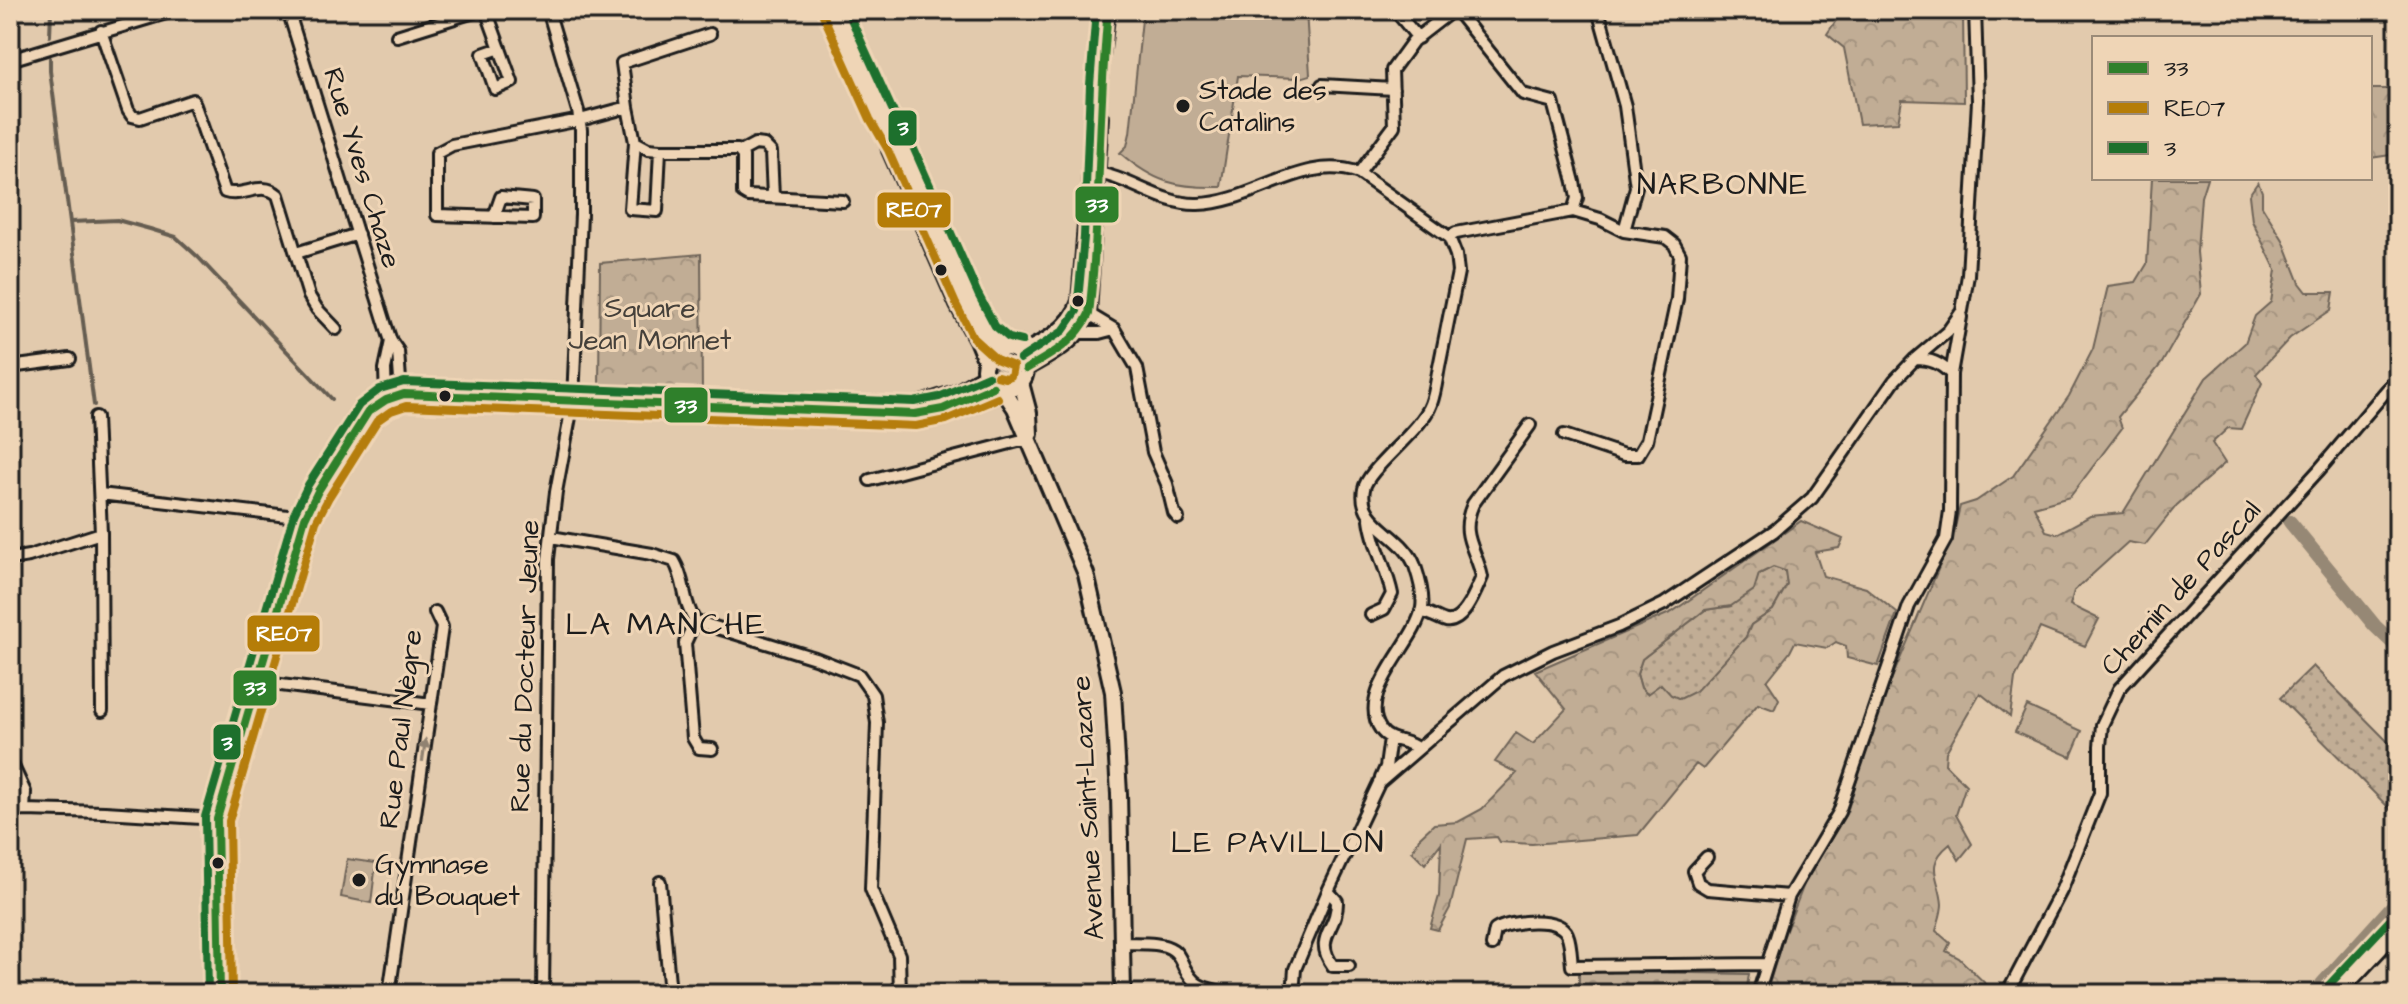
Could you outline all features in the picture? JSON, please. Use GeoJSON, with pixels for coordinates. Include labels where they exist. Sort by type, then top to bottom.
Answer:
{"type":"FeatureCollection","features":[{"type":"Feature","properties":{"kind":"main road","name":"Avenue Saint-Lazare"},"geometry":{"type":"LineString","coordinates":[[834,10],[881,114],[899,145],[967,299],[985,334],[1003,349]]}},
{"type":"Feature","properties":{"kind":"main road","name":"Avenue Saint-Lazare"},"geometry":{"type":"LineString","coordinates":[[881,114],[890,150],[958,305],[977,340],[992,379],[1015,408],[1086,574],[1113,692],[1119,794],[1123,994]]}},
{"type":"Feature","properties":{"kind":"main road"},"geometry":{"type":"LineString","coordinates":[[1003,349],[1019,353],[1024,360],[1024,376],[1016,387],[992,379],[990,355],[1003,349]]}},
{"type":"Feature","properties":{"kind":"main road","name":"Avenue Saint-Lazare"},"geometry":{"type":"LineString","coordinates":[[1024,376],[1029,441]]}},
{"type":"Feature","properties":{"kind":"main road"},"geometry":{"type":"LineString","coordinates":[[2337,994],[2398,929]]}},
{"type":"Feature","properties":{"kind":"street"},"geometry":{"type":"LineString","coordinates":[[10,60],[176,10]]}},
{"type":"Feature","properties":{"kind":"street","name":"Rue Yves Chaze"},"geometry":{"type":"LineString","coordinates":[[288,10],[391,341],[398,351],[404,394]]}},
{"type":"Feature","properties":{"kind":"street"},"geometry":{"type":"LineString","coordinates":[[397,36],[483,10],[500,48]]}},
{"type":"Feature","properties":{"kind":"street","name":"Rue du Docteur Jeune"},"geometry":{"type":"LineString","coordinates":[[543,994],[548,559],[556,492],[573,401],[581,214],[580,120],[548,10]]}},
{"type":"Feature","properties":{"kind":"street"},"geometry":{"type":"LineString","coordinates":[[1024,376],[1080,333],[1089,314],[1094,172],[1108,10]]}},
{"type":"Feature","properties":{"kind":"street"},"geometry":{"type":"LineString","coordinates":[[1395,10],[1418,38]]}},
{"type":"Feature","properties":{"kind":"street"},"geometry":{"type":"LineString","coordinates":[[1359,173],[1394,126],[1392,70],[1418,38],[1454,10],[1523,94],[1553,102],[1577,198],[1573,211]]}},
{"type":"Feature","properties":{"kind":"street"},"geometry":{"type":"LineString","coordinates":[[1598,10],[1625,106],[1636,187],[1624,231]]}},
{"type":"Feature","properties":{"kind":"street"},"geometry":{"type":"LineString","coordinates":[[1758,994],[1789,896],[1839,812],[1909,606],[1946,539],[1950,511],[1951,374],[1968,275],[1978,101],[1975,10]]}},
{"type":"Feature","properties":{"kind":"street"},"geometry":{"type":"LineString","coordinates":[[101,31],[132,116],[140,118],[193,100],[225,192],[235,195],[257,188],[271,189],[278,195],[309,296],[336,329]]}},
{"type":"Feature","properties":{"kind":"street"},"geometry":{"type":"LineString","coordinates":[[660,150],[657,211],[630,209],[635,142],[622,63],[710,34]]}},
{"type":"Feature","properties":{"kind":"street"},"geometry":{"type":"LineString","coordinates":[[1322,85],[1393,89]]}},
{"type":"Feature","properties":{"kind":"street"},"geometry":{"type":"LineString","coordinates":[[494,217],[437,215],[437,153],[452,145],[580,120],[628,107]]}},
{"type":"Feature","properties":{"kind":"street"},"geometry":{"type":"LineString","coordinates":[[635,142],[648,149],[660,150],[738,150],[743,156],[743,193],[748,196],[843,201]]}},
{"type":"Feature","properties":{"kind":"street"},"geometry":{"type":"LineString","coordinates":[[740,152],[755,144],[764,145],[771,152],[773,197]]}},
{"type":"Feature","properties":{"kind":"street"},"geometry":{"type":"LineString","coordinates":[[1094,172],[1110,175],[1159,197],[1195,205],[1245,195],[1312,169],[1334,166],[1359,173],[1449,237],[1458,272],[1431,405],[1364,486],[1363,501],[1392,594],[1384,609],[1371,615]]}},
{"type":"Feature","properties":{"kind":"street"},"geometry":{"type":"LineString","coordinates":[[1069,322],[1079,301],[1094,172]]}},
{"type":"Feature","properties":{"kind":"street"},"geometry":{"type":"LineString","coordinates":[[1449,237],[1456,233],[1573,211],[1600,219],[1624,231],[1665,237],[1674,244],[1680,255],[1677,299],[1647,440],[1638,455],[1624,455],[1564,435]]}},
{"type":"Feature","properties":{"kind":"street"},"geometry":{"type":"LineString","coordinates":[[296,253],[358,234]]}},
{"type":"Feature","properties":{"kind":"street"},"geometry":{"type":"LineString","coordinates":[[1379,783],[1503,676],[1553,651],[1619,626],[1664,604],[1774,531],[1812,498],[1894,381],[1948,331],[1962,311]]}},
{"type":"Feature","properties":{"kind":"street"},"geometry":{"type":"LineString","coordinates":[[1019,353],[1039,344],[1079,316],[1089,314],[1114,329],[1140,376],[1155,459],[1178,518]]}},
{"type":"Feature","properties":{"kind":"street"},"geometry":{"type":"LineString","coordinates":[[1080,333],[1114,329]]}},
{"type":"Feature","properties":{"kind":"street","name":"Rue Yves Chaze"},"geometry":{"type":"LineString","coordinates":[[386,400],[385,369],[391,341]]}},
{"type":"Feature","properties":{"kind":"street"},"geometry":{"type":"LineString","coordinates":[[10,367],[70,359]]}},
{"type":"Feature","properties":{"kind":"street"},"geometry":{"type":"LineString","coordinates":[[1915,359],[1940,363],[1951,374]]}},
{"type":"Feature","properties":{"kind":"street","name":"Chemin de Pascal"},"geometry":{"type":"LineString","coordinates":[[2007,994],[2062,889],[2100,793],[2102,725],[2119,689],[2319,470],[2398,377]]}},
{"type":"Feature","properties":{"kind":"street"},"geometry":{"type":"LineString","coordinates":[[220,994],[217,819],[305,518],[318,491],[368,412],[386,400],[404,394],[888,413],[992,379]]}},
{"type":"Feature","properties":{"kind":"street"},"geometry":{"type":"LineString","coordinates":[[96,417],[101,533],[102,711]]}},
{"type":"Feature","properties":{"kind":"street"},"geometry":{"type":"LineString","coordinates":[[1421,611],[1454,621],[1473,597],[1482,577],[1468,538],[1468,515],[1530,425]]}},
{"type":"Feature","properties":{"kind":"street"},"geometry":{"type":"LineString","coordinates":[[870,480],[1018,441],[1029,441]]}},
{"type":"Feature","properties":{"kind":"street"},"geometry":{"type":"LineString","coordinates":[[100,494],[305,518]]}},
{"type":"Feature","properties":{"kind":"street"},"geometry":{"type":"LineString","coordinates":[[1370,519],[1406,548],[1415,564],[1421,611],[1411,635],[1378,689],[1375,701],[1381,729],[1390,738],[1413,744],[1418,749]]}},
{"type":"Feature","properties":{"kind":"street"},"geometry":{"type":"LineString","coordinates":[[10,559],[101,533]]}},
{"type":"Feature","properties":{"kind":"street"},"geometry":{"type":"LineString","coordinates":[[551,537],[652,554],[674,561],[679,569],[687,610],[695,621],[859,675],[873,695],[877,723],[871,889],[899,955],[900,994]]}},
{"type":"Feature","properties":{"kind":"street","name":"Rue Paul Nègre"},"geometry":{"type":"LineString","coordinates":[[389,994],[442,627],[435,612]]}},
{"type":"Feature","properties":{"kind":"street"},"geometry":{"type":"LineString","coordinates":[[695,621],[685,643],[693,738],[699,748],[712,749]]}},
{"type":"Feature","properties":{"kind":"street"},"geometry":{"type":"LineString","coordinates":[[257,682],[431,704]]}},
{"type":"Feature","properties":{"kind":"street"},"geometry":{"type":"LineString","coordinates":[[1293,994],[1295,969],[1386,767],[1390,738]]}},
{"type":"Feature","properties":{"kind":"street"},"geometry":{"type":"LineString","coordinates":[[10,760],[25,792],[24,810]]}},
{"type":"Feature","properties":{"kind":"street"},"geometry":{"type":"LineString","coordinates":[[10,811],[217,819]]}},
{"type":"Feature","properties":{"kind":"street"},"geometry":{"type":"LineString","coordinates":[[1707,857],[1694,871],[1698,883],[1708,889],[1789,896]]}},
{"type":"Feature","properties":{"kind":"street"},"geometry":{"type":"LineString","coordinates":[[660,882],[670,994]]}},
{"type":"Feature","properties":{"kind":"street"},"geometry":{"type":"LineString","coordinates":[[1328,891],[1337,901],[1337,914],[1326,934],[1325,954],[1333,966],[1349,966]]}},
{"type":"Feature","properties":{"kind":"street"},"geometry":{"type":"LineString","coordinates":[[1492,945],[1495,930],[1504,925],[1543,922],[1559,925],[1567,934],[1572,966],[1767,964]]}},
{"type":"Feature","properties":{"kind":"street"},"geometry":{"type":"LineString","coordinates":[[1122,943],[1172,948],[1191,981],[1197,986],[1225,993]]}},
{"type":"Feature","properties":{"kind":"green space","name":"Stade des Catalins"},"geometry":{"type":"Polygon","coordinates":[[[1143,10],[1306,10],[1310,75],[1300,78],[1238,76],[1221,187],[1166,181],[1144,171],[1120,153],[1127,146],[1130,133],[1143,10]]]}},
{"type":"Feature","properties":{"kind":"green space"},"geometry":{"type":"Polygon","coordinates":[[[1843,10],[1963,10],[1964,102],[1902,100],[1898,122],[1859,124],[1844,48],[1827,34],[1843,10]]]}},
{"type":"Feature","properties":{"kind":"green space"},"geometry":{"type":"Polygon","coordinates":[[[2398,83],[2398,154],[2372,158],[2372,89],[2389,89],[2398,83]]]}},
{"type":"Feature","properties":{"kind":"green space"},"geometry":{"type":"Polygon","coordinates":[[[2152,180],[2206,180],[2201,197],[2197,252],[2201,294],[2162,363],[2118,417],[2122,428],[2070,497],[2034,507],[2046,531],[2057,534],[2090,516],[2123,513],[2206,378],[2245,343],[2255,316],[2271,302],[2276,270],[2252,221],[2249,195],[2258,182],[2262,206],[2283,240],[2300,283],[2307,292],[2334,292],[2331,310],[2290,338],[2256,374],[2262,383],[2241,429],[2228,428],[2212,443],[2225,463],[2177,505],[2145,545],[2128,542],[2074,591],[2070,605],[2099,619],[2085,646],[2040,628],[2015,679],[2010,717],[1980,693],[1946,752],[1945,764],[1966,785],[1956,815],[1972,844],[1959,860],[1950,844],[1937,859],[1935,872],[1942,904],[1936,931],[1950,943],[1946,951],[1959,958],[1996,994],[1766,994],[1805,882],[1847,812],[1878,711],[1954,532],[1960,506],[1976,501],[2013,476],[2069,396],[2093,349],[2108,286],[2136,282],[2147,264],[2152,180]]]}},
{"type":"Feature","properties":{"kind":"green space","name":"Square Jean Monnet"},"geometry":{"type":"Polygon","coordinates":[[[701,254],[702,394],[599,390],[600,263],[701,254]]]}},
{"type":"Feature","properties":{"kind":"green space"},"geometry":{"type":"Polygon","coordinates":[[[1006,359],[1014,362],[1017,370],[1014,378],[1006,381],[998,378],[995,370],[998,362],[1006,359]]]}},
{"type":"Feature","properties":{"kind":"green space"},"geometry":{"type":"Polygon","coordinates":[[[1801,521],[1843,539],[1839,548],[1815,552],[1823,576],[1866,588],[1897,613],[1878,666],[1847,658],[1846,646],[1836,642],[1827,648],[1795,642],[1767,681],[1779,699],[1774,710],[1758,704],[1703,769],[1696,764],[1638,835],[1532,844],[1500,842],[1497,837],[1467,839],[1450,908],[1438,930],[1430,928],[1439,896],[1441,843],[1425,864],[1412,851],[1420,837],[1434,824],[1458,822],[1482,809],[1517,773],[1495,762],[1516,733],[1533,744],[1566,709],[1535,671],[1672,612],[1801,521]],[[1773,567],[1759,574],[1754,590],[1731,606],[1705,610],[1642,659],[1637,674],[1641,688],[1647,694],[1661,684],[1671,695],[1680,699],[1696,691],[1746,637],[1751,625],[1773,610],[1787,585],[1785,571],[1773,567]]]}},
{"type":"Feature","properties":{"kind":"green space"},"geometry":{"type":"Polygon","coordinates":[[[1773,567],[1785,571],[1787,585],[1773,610],[1751,625],[1746,637],[1696,692],[1680,699],[1671,695],[1647,694],[1641,688],[1637,674],[1642,659],[1705,610],[1731,606],[1759,574],[1773,567]]]}},
{"type":"Feature","properties":{"kind":"green space"},"geometry":{"type":"Polygon","coordinates":[[[2313,666],[2398,752],[2398,817],[2280,698],[2313,666]]]}},
{"type":"Feature","properties":{"kind":"green space"},"geometry":{"type":"Polygon","coordinates":[[[2027,706],[2082,731],[2071,757],[2015,732],[2027,706]]]}},
{"type":"Feature","properties":{"kind":"green space","name":"Gymnase du Bouquet"},"geometry":{"type":"Polygon","coordinates":[[[347,859],[376,863],[371,903],[341,897],[347,859]]]}},
{"type":"Feature","properties":{"kind":"green space"},"geometry":{"type":"Polygon","coordinates":[[[1579,971],[1749,974],[1746,994],[1579,994],[1579,971]]]}},
{"type":"Feature","properties":{"kind":"waterway"},"geometry":{"type":"LineString","coordinates":[[50,36],[51,10]]}},
{"type":"Feature","properties":{"kind":"waterway"},"geometry":{"type":"LineString","coordinates":[[50,58],[94,405]]}},
{"type":"Feature","properties":{"kind":"waterway"},"geometry":{"type":"LineString","coordinates":[[71,222],[117,220],[176,237],[332,399]]}},
{"type":"Feature","properties":{"kind":"waterway"},"geometry":{"type":"LineString","coordinates":[[2290,522],[2375,626],[2398,648]]}},
{"type":"Feature","properties":{"kind":"waterway"},"geometry":{"type":"LineString","coordinates":[[2322,984],[2398,900]]}},
{"type":"Feature","properties":{"kind":"transit line","name":"3"},"geometry":{"type":"LineString","coordinates":[[847,10],[892,109],[910,140],[978,294],[995,326],[1009,338],[1022,341]]}},
{"type":"Feature","properties":{"kind":"transit line","name":"3"},"geometry":{"type":"LineString","coordinates":[[1020,359],[1063,331],[1077,311],[1096,10]]}},
{"type":"Feature","properties":{"kind":"transit line","name":"33"},"geometry":{"type":"LineString","coordinates":[[1026,369],[1070,340],[1089,314],[1108,10]]}},
{"type":"Feature","properties":{"kind":"transit line","name":"RE07"},"geometry":{"type":"LineString","coordinates":[[823,15],[974,339],[996,359],[1013,366],[1011,376],[997,376]]}},
{"type":"Feature","properties":{"kind":"transit line","name":"3"},"geometry":{"type":"LineString","coordinates":[[208,994],[205,817],[294,514],[308,485],[359,405],[380,389],[404,382],[914,402],[939,397],[988,376]]}},
{"type":"Feature","properties":{"kind":"transit line","name":"33"},"geometry":{"type":"LineString","coordinates":[[220,994],[217,819],[305,518],[318,491],[368,412],[386,400],[404,394],[915,414],[943,409],[993,387]]}},
{"type":"Feature","properties":{"kind":"transit line","name":"RE07"},"geometry":{"type":"LineString","coordinates":[[232,994],[229,821],[316,522],[377,421],[391,411],[406,406],[916,426],[946,420],[998,398]]}},
{"type":"Feature","properties":{"kind":"transit line","name":"3"},"geometry":{"type":"LineString","coordinates":[[2328,986],[2389,921]]}},
{"type":"Feature","properties":{"kind":"place","name":"Stade des Catalins"},"geometry":{"type":"Point","coordinates":[1183,106]}},
{"type":"Feature","properties":{"kind":"place","name":"Gymnase du Bouquet"},"geometry":{"type":"Point","coordinates":[359,880]}},
{"type":"Feature","properties":{"kind":"district","name":"NARBONNE"},"geometry":{"type":"Point","coordinates":[1723,185]}},
{"type":"Feature","properties":{"kind":"district","name":"LA MANCHE"},"geometry":{"type":"Point","coordinates":[666,624]}},
{"type":"Feature","properties":{"kind":"district","name":"LE PAVILLON"},"geometry":{"type":"Point","coordinates":[1278,843]}}]}
